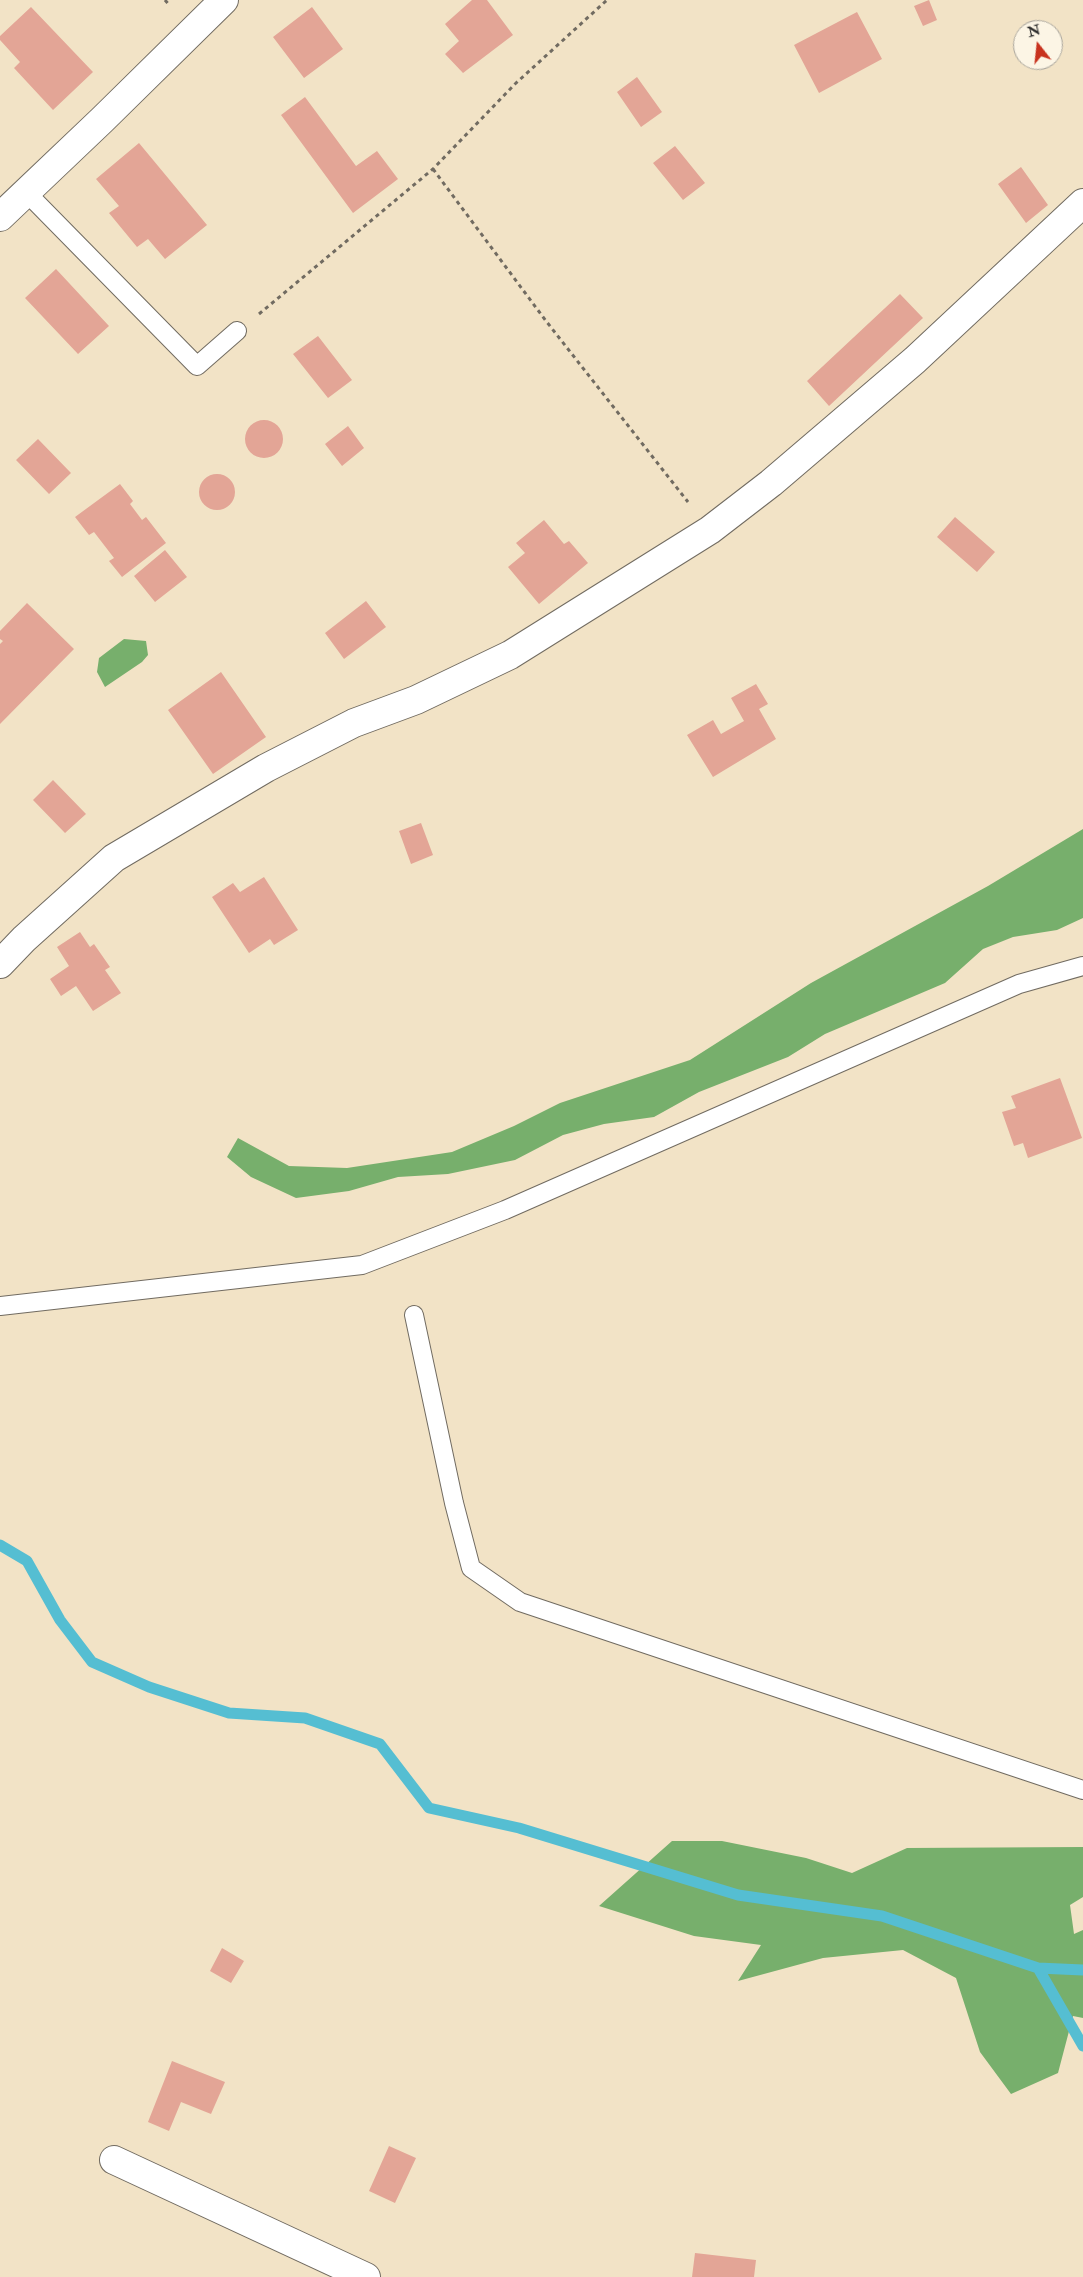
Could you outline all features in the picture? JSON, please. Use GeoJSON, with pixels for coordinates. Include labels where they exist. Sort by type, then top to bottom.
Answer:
{"type":"FeatureCollection","features":[{"type":"Feature","properties":{"kind":"street"},"geometry":{"type":"LineString","coordinates":[[0,217],[224,0]]}},
{"type":"Feature","properties":{"kind":"street"},"geometry":{"type":"LineString","coordinates":[[0,964],[24,939],[114,858],[266,768],[354,723],[416,700],[510,655],[710,530],[772,483],[915,360],[1083,203]]}},
{"type":"Feature","properties":{"kind":"street"},"geometry":{"type":"LineString","coordinates":[[114,2160],[366,2277]]}},
{"type":"Feature","properties":{"kind":"lane"},"geometry":{"type":"LineString","coordinates":[[26,192],[197,366],[237,331]]}},
{"type":"Feature","properties":{"kind":"lane"},"geometry":{"type":"LineString","coordinates":[[0,1306],[362,1265],[506,1210],[1019,984],[1083,966]]}},
{"type":"Feature","properties":{"kind":"lane"},"geometry":{"type":"LineString","coordinates":[[414,1315],[454,1504],[471,1568],[520,1602],[1083,1790]]}},
{"type":"Feature","properties":{"kind":"path"},"geometry":{"type":"LineString","coordinates":[[237,331],[433,169],[515,84],[607,0]]}},
{"type":"Feature","properties":{"kind":"path"},"geometry":{"type":"LineString","coordinates":[[433,169],[546,321],[710,530]]}},
{"type":"Feature","properties":{"kind":"green space"},"geometry":{"type":"Polygon","coordinates":[[[124,639],[146,641],[148,655],[142,662],[105,687],[97,672],[99,658],[124,639]]]}},
{"type":"Feature","properties":{"kind":"green space"},"geometry":{"type":"Polygon","coordinates":[[[1083,829],[1083,918],[1057,930],[1013,937],[983,949],[945,983],[825,1034],[788,1057],[699,1092],[654,1117],[604,1124],[563,1135],[515,1160],[448,1174],[398,1177],[349,1191],[296,1198],[251,1177],[227,1157],[238,1138],[289,1166],[347,1168],[452,1152],[514,1126],[560,1103],[690,1060],[811,983],[988,886],[1083,829]]]}},
{"type":"Feature","properties":{"kind":"green space"},"geometry":{"type":"Polygon","coordinates":[[[672,1841],[722,1841],[806,1858],[852,1873],[907,1848],[1083,1847],[1083,1897],[1070,1905],[1074,1934],[1083,1930],[1083,2018],[1073,2016],[1058,2073],[1011,2094],[980,2052],[956,1978],[903,1950],[823,1958],[738,1981],[761,1945],[694,1936],[599,1906],[672,1841]]]}},
{"type":"Feature","properties":{"kind":"building"},"geometry":{"type":"Polygon","coordinates":[[[472,0],[487,0],[513,35],[463,73],[445,54],[459,41],[445,24],[472,0]]]}},
{"type":"Feature","properties":{"kind":"building"},"geometry":{"type":"Polygon","coordinates":[[[929,0],[937,20],[923,26],[914,6],[929,0]]]}},
{"type":"Feature","properties":{"kind":"building"},"geometry":{"type":"Polygon","coordinates":[[[31,7],[93,72],[53,110],[14,68],[20,62],[0,40],[0,36],[31,7]]]}},
{"type":"Feature","properties":{"kind":"building"},"geometry":{"type":"Polygon","coordinates":[[[312,7],[343,49],[304,78],[273,37],[312,7]]]}},
{"type":"Feature","properties":{"kind":"building"},"geometry":{"type":"Polygon","coordinates":[[[857,12],[882,59],[819,93],[794,45],[857,12]]]}},
{"type":"Feature","properties":{"kind":"building"},"geometry":{"type":"Polygon","coordinates":[[[637,77],[662,112],[641,127],[617,92],[637,77]]]}},
{"type":"Feature","properties":{"kind":"building"},"geometry":{"type":"Polygon","coordinates":[[[305,97],[356,166],[377,151],[398,179],[353,213],[281,115],[305,97]]]}},
{"type":"Feature","properties":{"kind":"building"},"geometry":{"type":"Polygon","coordinates":[[[139,143],[207,225],[165,259],[148,239],[137,247],[109,213],[119,206],[96,179],[139,143]]]}},
{"type":"Feature","properties":{"kind":"building"},"geometry":{"type":"Polygon","coordinates":[[[675,146],[705,183],[683,200],[653,163],[675,146]]]}},
{"type":"Feature","properties":{"kind":"building"},"geometry":{"type":"Polygon","coordinates":[[[1021,167],[1048,205],[1026,223],[998,184],[1021,167]]]}},
{"type":"Feature","properties":{"kind":"building"},"geometry":{"type":"Polygon","coordinates":[[[56,269],[109,326],[78,354],[25,298],[56,269]]]}},
{"type":"Feature","properties":{"kind":"building"},"geometry":{"type":"Polygon","coordinates":[[[900,294],[923,318],[829,406],[807,381],[900,294]]]}},
{"type":"Feature","properties":{"kind":"building"},"geometry":{"type":"Polygon","coordinates":[[[318,336],[352,380],[328,398],[293,354],[318,336]]]}},
{"type":"Feature","properties":{"kind":"building"},"geometry":{"type":"Polygon","coordinates":[[[264,420],[277,426],[283,439],[277,452],[264,458],[251,452],[245,439],[251,426],[264,420]]]}},
{"type":"Feature","properties":{"kind":"building"},"geometry":{"type":"Polygon","coordinates":[[[348,426],[364,448],[342,466],[325,444],[348,426]]]}},
{"type":"Feature","properties":{"kind":"building"},"geometry":{"type":"Polygon","coordinates":[[[38,439],[71,473],[49,494],[16,460],[38,439]]]}},
{"type":"Feature","properties":{"kind":"building"},"geometry":{"type":"Polygon","coordinates":[[[217,474],[230,479],[235,492],[230,505],[217,510],[204,505],[199,492],[204,479],[217,474]]]}},
{"type":"Feature","properties":{"kind":"building"},"geometry":{"type":"Polygon","coordinates":[[[120,484],[133,501],[130,504],[142,520],[146,517],[166,543],[122,577],[109,561],[114,558],[94,532],[89,535],[75,517],[120,484]]]}},
{"type":"Feature","properties":{"kind":"building"},"geometry":{"type":"Polygon","coordinates":[[[955,517],[995,552],[977,572],[937,537],[955,517]]]}},
{"type":"Feature","properties":{"kind":"building"},"geometry":{"type":"Polygon","coordinates":[[[544,520],[564,544],[569,541],[588,563],[539,604],[508,567],[525,553],[516,543],[544,520]]]}},
{"type":"Feature","properties":{"kind":"building"},"geometry":{"type":"Polygon","coordinates":[[[165,550],[187,577],[155,602],[134,576],[165,550]]]}},
{"type":"Feature","properties":{"kind":"building"},"geometry":{"type":"Polygon","coordinates":[[[366,601],[386,627],[344,659],[325,633],[366,601]]]}},
{"type":"Feature","properties":{"kind":"building"},"geometry":{"type":"Polygon","coordinates":[[[27,603],[74,649],[0,724],[0,644],[3,641],[0,639],[0,631],[27,603]]]}},
{"type":"Feature","properties":{"kind":"building"},"geometry":{"type":"Polygon","coordinates":[[[221,672],[266,737],[213,774],[168,710],[221,672]]]}},
{"type":"Feature","properties":{"kind":"building"},"geometry":{"type":"Polygon","coordinates":[[[756,684],[768,704],[759,709],[776,739],[713,777],[687,735],[713,720],[721,734],[744,721],[731,698],[756,684]]]}},
{"type":"Feature","properties":{"kind":"building"},"geometry":{"type":"Polygon","coordinates":[[[53,780],[86,814],[65,833],[33,800],[53,780]]]}},
{"type":"Feature","properties":{"kind":"building"},"geometry":{"type":"Polygon","coordinates":[[[421,823],[433,855],[411,864],[399,831],[421,823]]]}},
{"type":"Feature","properties":{"kind":"building"},"geometry":{"type":"Polygon","coordinates":[[[264,877],[298,930],[274,945],[270,939],[249,953],[212,897],[233,883],[240,892],[264,877]]]}},
{"type":"Feature","properties":{"kind":"building"},"geometry":{"type":"Polygon","coordinates":[[[80,932],[90,947],[94,944],[110,967],[105,970],[121,993],[93,1011],[76,986],[61,996],[50,979],[69,966],[57,947],[80,932]]]}},
{"type":"Feature","properties":{"kind":"building"},"geometry":{"type":"Polygon","coordinates":[[[1060,1078],[1082,1138],[1028,1158],[1023,1143],[1014,1146],[1002,1112],[1016,1108],[1011,1096],[1060,1078]]]}},
{"type":"Feature","properties":{"kind":"building"},"geometry":{"type":"Polygon","coordinates":[[[222,1948],[244,1961],[231,1983],[210,1971],[222,1948]]]}},
{"type":"Feature","properties":{"kind":"building"},"geometry":{"type":"Polygon","coordinates":[[[172,2061],[225,2082],[211,2114],[181,2102],[169,2131],[148,2122],[172,2061]]]}},
{"type":"Feature","properties":{"kind":"building"},"geometry":{"type":"Polygon","coordinates":[[[389,2146],[416,2158],[395,2203],[369,2191],[389,2146]]]}},
{"type":"Feature","properties":{"kind":"building"},"geometry":{"type":"Polygon","coordinates":[[[695,2253],[756,2260],[754,2277],[692,2277],[695,2253]]]}},
{"type":"Feature","properties":{"kind":"waterway"},"geometry":{"type":"LineString","coordinates":[[0,1545],[27,1561],[60,1620],[92,1662],[149,1687],[229,1713],[305,1718],[380,1744],[429,1808],[519,1828],[738,1895],[882,1916],[1038,1968],[1083,1970]]}},
{"type":"Feature","properties":{"kind":"waterway"},"geometry":{"type":"LineString","coordinates":[[1038,1968],[1083,2046]]}}]}
